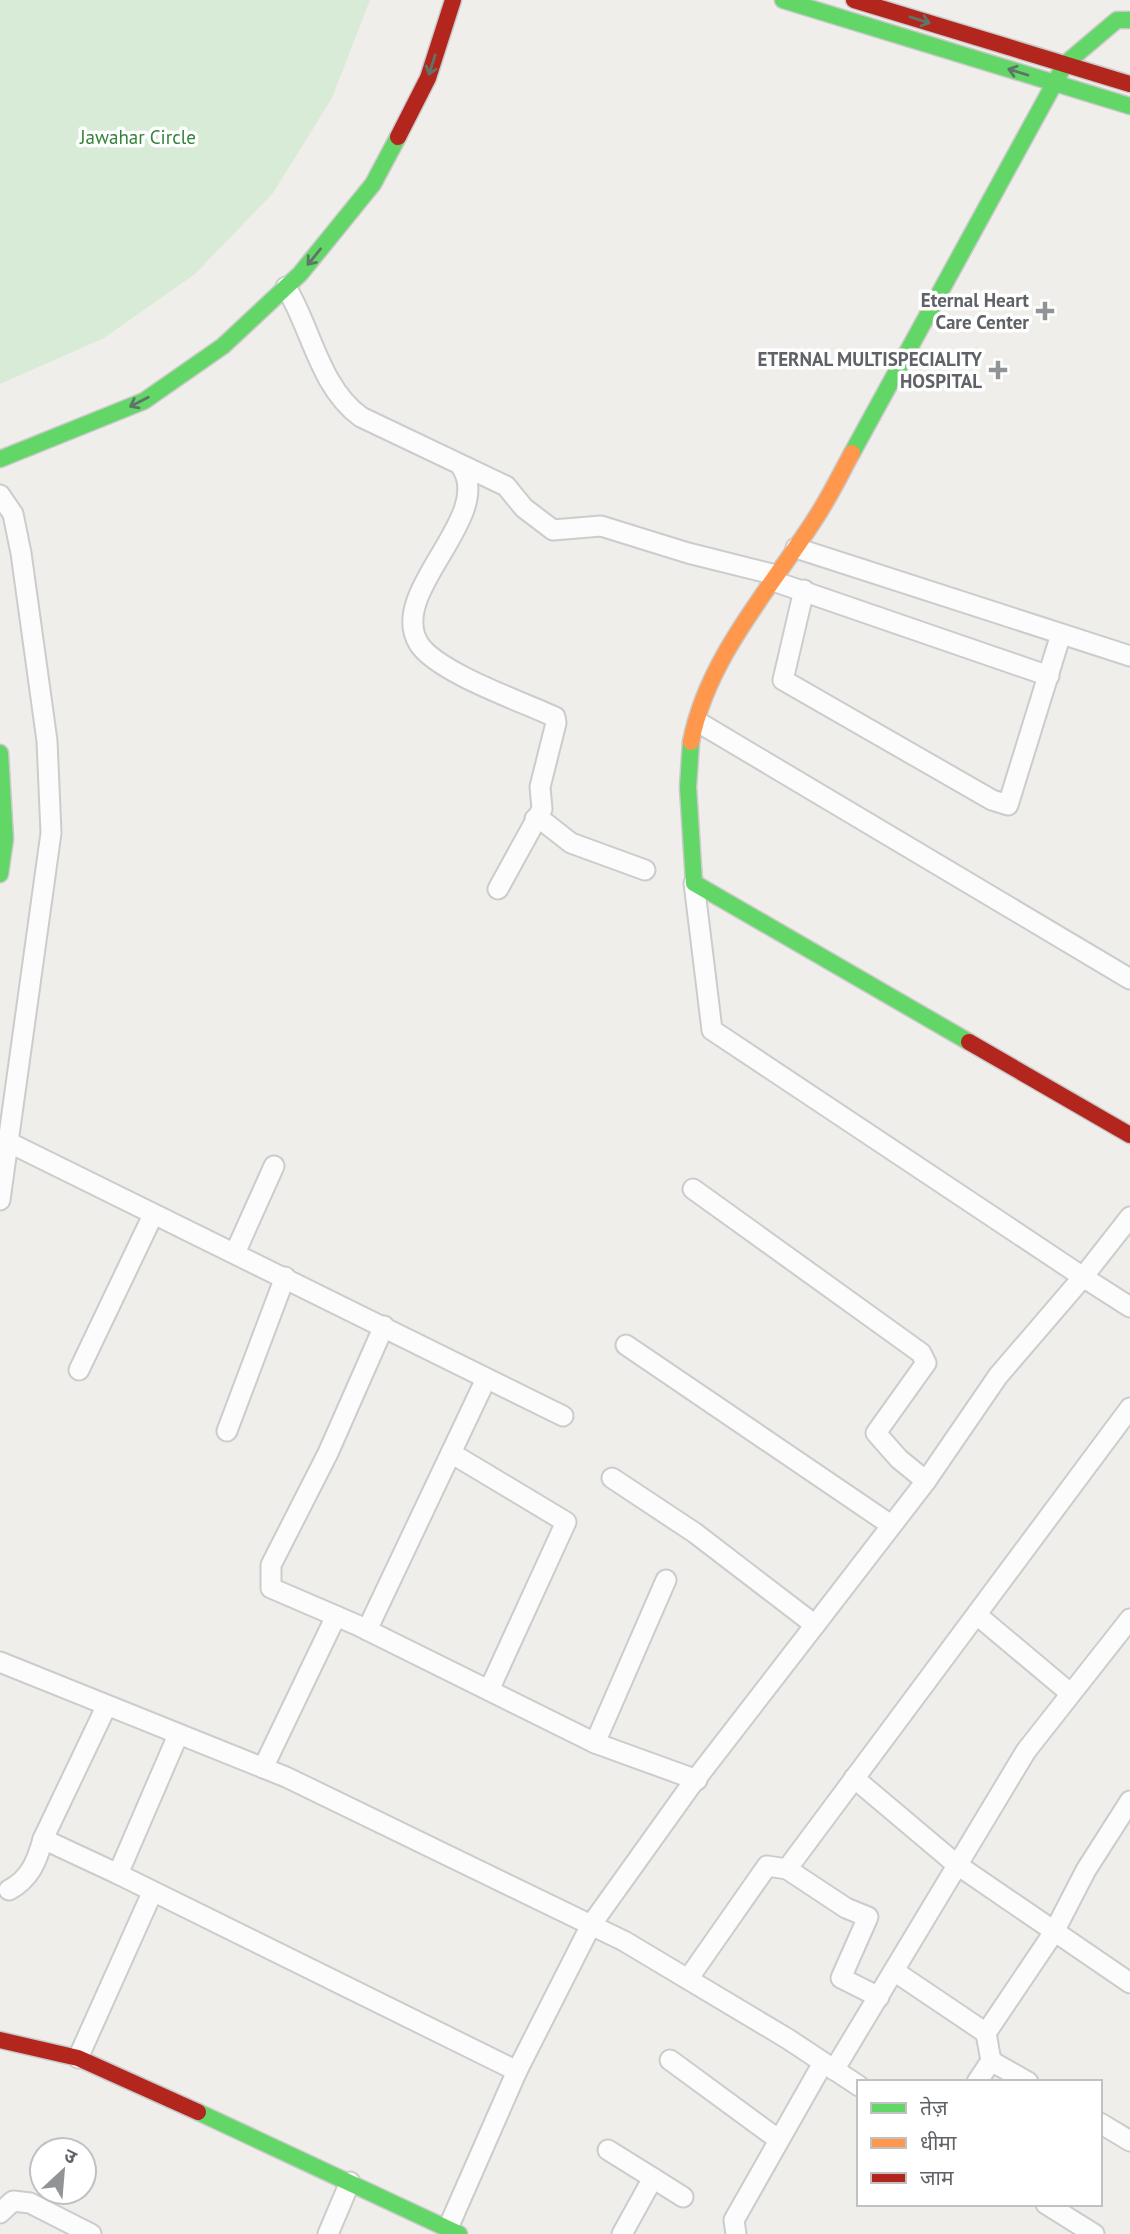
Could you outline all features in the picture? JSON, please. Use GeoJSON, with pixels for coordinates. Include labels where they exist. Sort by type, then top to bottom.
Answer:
{"type":"FeatureCollection","features":[{"type":"Feature","properties":{"kind":"street"},"geometry":{"type":"LineString","coordinates":[[0,474],[6,457],[144,401],[223,346],[300,274],[373,184],[428,78],[453,0]]}},
{"type":"Feature","properties":{"kind":"street"},"geometry":{"type":"LineString","coordinates":[[783,0],[1130,106]]}},
{"type":"Feature","properties":{"kind":"street"},"geometry":{"type":"LineString","coordinates":[[854,0],[1130,84]]}},
{"type":"Feature","properties":{"kind":"street"},"geometry":{"type":"LineString","coordinates":[[1130,20],[1117,20],[1065,64],[817,516],[721,666],[693,735],[690,796],[694,883],[712,1030],[1130,1307]]}},
{"type":"Feature","properties":{"kind":"street"},"geometry":{"type":"LineString","coordinates":[[286,287],[302,314],[325,374],[342,403],[380,428],[506,486],[524,508],[553,530],[601,526],[775,578],[1049,676]]}},
{"type":"Feature","properties":{"kind":"street"},"geometry":{"type":"LineString","coordinates":[[461,466],[469,477],[468,492],[453,532],[416,601],[414,622],[417,639],[425,650],[450,668],[555,717],[540,787],[542,809],[498,889]]}},
{"type":"Feature","properties":{"kind":"street"},"geometry":{"type":"LineString","coordinates":[[0,495],[13,514],[21,553],[47,741],[51,833],[0,1200]]}},
{"type":"Feature","properties":{"kind":"street"},"geometry":{"type":"LineString","coordinates":[[796,548],[1130,656]]}},
{"type":"Feature","properties":{"kind":"street"},"geometry":{"type":"LineString","coordinates":[[804,590],[783,680],[992,800],[1008,805],[1061,634]]}},
{"type":"Feature","properties":{"kind":"street"},"geometry":{"type":"LineString","coordinates":[[698,722],[1130,979]]}},
{"type":"Feature","properties":{"kind":"street"},"geometry":{"type":"LineString","coordinates":[[0,753],[5,839],[0,874]]}},
{"type":"Feature","properties":{"kind":"street"},"geometry":{"type":"LineString","coordinates":[[535,819],[539,818],[571,843],[645,870]]}},
{"type":"Feature","properties":{"kind":"street"},"geometry":{"type":"LineString","coordinates":[[694,883],[1130,1135]]}},
{"type":"Feature","properties":{"kind":"street"},"geometry":{"type":"LineString","coordinates":[[8,1143],[563,1416]]}},
{"type":"Feature","properties":{"kind":"street"},"geometry":{"type":"LineString","coordinates":[[234,1254],[274,1166]]}},
{"type":"Feature","properties":{"kind":"street"},"geometry":{"type":"LineString","coordinates":[[693,1189],[921,1353],[926,1363],[920,1375],[876,1433],[899,1459],[926,1481]]}},
{"type":"Feature","properties":{"kind":"street"},"geometry":{"type":"LineString","coordinates":[[79,1370],[153,1215]]}},
{"type":"Feature","properties":{"kind":"street"},"geometry":{"type":"LineString","coordinates":[[0,2040],[78,2058],[453,2231],[517,2071],[592,1925],[697,1780],[926,1481],[998,1376],[1083,1277],[1130,1217]]}},
{"type":"Feature","properties":{"kind":"street"},"geometry":{"type":"LineString","coordinates":[[227,1431],[285,1277]]}},
{"type":"Feature","properties":{"kind":"street"},"geometry":{"type":"LineString","coordinates":[[384,1326],[328,1453],[271,1565],[271,1588],[367,1630],[595,1743],[697,1780]]}},
{"type":"Feature","properties":{"kind":"street"},"geometry":{"type":"LineString","coordinates":[[626,1345],[891,1525]]}},
{"type":"Feature","properties":{"kind":"street"},"geometry":{"type":"LineString","coordinates":[[367,1630],[486,1379]]}},
{"type":"Feature","properties":{"kind":"street"},"geometry":{"type":"LineString","coordinates":[[787,1869],[1130,1408]]}},
{"type":"Feature","properties":{"kind":"street"},"geometry":{"type":"LineString","coordinates":[[451,1453],[566,1522],[489,1690]]}},
{"type":"Feature","properties":{"kind":"street"},"geometry":{"type":"LineString","coordinates":[[612,1478],[695,1533],[815,1625]]}},
{"type":"Feature","properties":{"kind":"street"},"geometry":{"type":"LineString","coordinates":[[595,1743],[666,1580]]}},
{"type":"Feature","properties":{"kind":"street"},"geometry":{"type":"LineString","coordinates":[[977,1615],[1070,1693]]}},
{"type":"Feature","properties":{"kind":"street"},"geometry":{"type":"LineString","coordinates":[[263,1768],[336,1616]]}},
{"type":"Feature","properties":{"kind":"street"},"geometry":{"type":"LineString","coordinates":[[736,2234],[733,2230],[734,2220],[779,2140],[879,1997],[956,1864],[1026,1751],[1130,1619]]}},
{"type":"Feature","properties":{"kind":"street"},"geometry":{"type":"LineString","coordinates":[[0,1662],[106,1707],[263,1768],[592,1925],[688,1979],[857,2085]]}},
{"type":"Feature","properties":{"kind":"street"},"geometry":{"type":"LineString","coordinates":[[9,1890],[22,1883],[32,1870],[43,1839],[106,1707]]}},
{"type":"Feature","properties":{"kind":"street"},"geometry":{"type":"LineString","coordinates":[[118,1874],[178,1735]]}},
{"type":"Feature","properties":{"kind":"street"},"geometry":{"type":"LineString","coordinates":[[855,1779],[956,1864],[1130,1983]]}},
{"type":"Feature","properties":{"kind":"street"},"geometry":{"type":"LineString","coordinates":[[978,2080],[991,2061],[986,2033],[1054,1931],[1086,1870],[1130,1801]]}},
{"type":"Feature","properties":{"kind":"street"},"geometry":{"type":"LineString","coordinates":[[43,1839],[517,2071]]}},
{"type":"Feature","properties":{"kind":"street"},"geometry":{"type":"LineString","coordinates":[[688,1979],[767,1866],[787,1869],[846,1908],[868,1917],[841,1978],[879,1997]]}},
{"type":"Feature","properties":{"kind":"street"},"geometry":{"type":"LineString","coordinates":[[78,2058],[152,1893]]}},
{"type":"Feature","properties":{"kind":"street"},"geometry":{"type":"LineString","coordinates":[[894,1971],[986,2033]]}},
{"type":"Feature","properties":{"kind":"street"},"geometry":{"type":"LineString","coordinates":[[670,2060],[779,2140]]}},
{"type":"Feature","properties":{"kind":"street"},"geometry":{"type":"LineString","coordinates":[[991,2061],[1024,2080]]}},
{"type":"Feature","properties":{"kind":"street"},"geometry":{"type":"LineString","coordinates":[[1102,2124],[1130,2141]]}},
{"type":"Feature","properties":{"kind":"street"},"geometry":{"type":"LineString","coordinates":[[608,2150],[683,2197]]}},
{"type":"Feature","properties":{"kind":"street"},"geometry":{"type":"LineString","coordinates":[[622,2234],[653,2178]]}},
{"type":"Feature","properties":{"kind":"street"},"geometry":{"type":"LineString","coordinates":[[328,2234],[350,2182]]}},
{"type":"Feature","properties":{"kind":"street"},"geometry":{"type":"LineString","coordinates":[[0,2213],[13,2201],[30,2203],[91,2234]]}},
{"type":"Feature","properties":{"kind":"street"},"geometry":{"type":"LineString","coordinates":[[1049,2206],[1082,2231]]}},
{"type":"Feature","properties":{"kind":"green space","name":"Jawahar Circle"},"geometry":{"type":"Polygon","coordinates":[[[0,0],[370,0],[332,98],[273,193],[195,274],[104,338],[0,384],[0,0]]]}},
{"type":"Feature","properties":{"kind":"traffic: fast"},"geometry":{"type":"LineString","coordinates":[[783,0],[1130,106]]}},
{"type":"Feature","properties":{"kind":"traffic: fast"},"geometry":{"type":"LineString","coordinates":[[852,453],[1065,64],[1117,20],[1130,20]]}},
{"type":"Feature","properties":{"kind":"traffic: fast"},"geometry":{"type":"LineString","coordinates":[[0,459],[144,401],[223,346],[300,274],[373,184],[398,137]]}},
{"type":"Feature","properties":{"kind":"traffic: fast"},"geometry":{"type":"LineString","coordinates":[[691,742],[688,787],[694,883],[969,1042]]}},
{"type":"Feature","properties":{"kind":"traffic: fast"},"geometry":{"type":"LineString","coordinates":[[0,753],[5,839],[0,874]]}},
{"type":"Feature","properties":{"kind":"traffic: fast"},"geometry":{"type":"LineString","coordinates":[[198,2112],[459,2234]]}},
{"type":"Feature","properties":{"kind":"traffic: slow"},"geometry":{"type":"LineString","coordinates":[[691,742],[699,711],[726,653],[742,625],[820,511],[852,453]]}},
{"type":"Feature","properties":{"kind":"traffic: jam"},"geometry":{"type":"LineString","coordinates":[[398,137],[428,78],[453,0]]}},
{"type":"Feature","properties":{"kind":"traffic: jam"},"geometry":{"type":"LineString","coordinates":[[854,0],[1130,84]]}},
{"type":"Feature","properties":{"kind":"traffic: jam"},"geometry":{"type":"LineString","coordinates":[[969,1042],[1130,1135]]}},
{"type":"Feature","properties":{"kind":"traffic: jam"},"geometry":{"type":"LineString","coordinates":[[0,2040],[78,2058],[198,2112]]}},
{"type":"Feature","properties":{"kind":"place","name":"Eternal Heart Care Center"},"geometry":{"type":"Point","coordinates":[1045,311]}},
{"type":"Feature","properties":{"kind":"place","name":"ETERNAL MULTISPECIALITY HOSPITAL"},"geometry":{"type":"Point","coordinates":[998,370]}}]}
